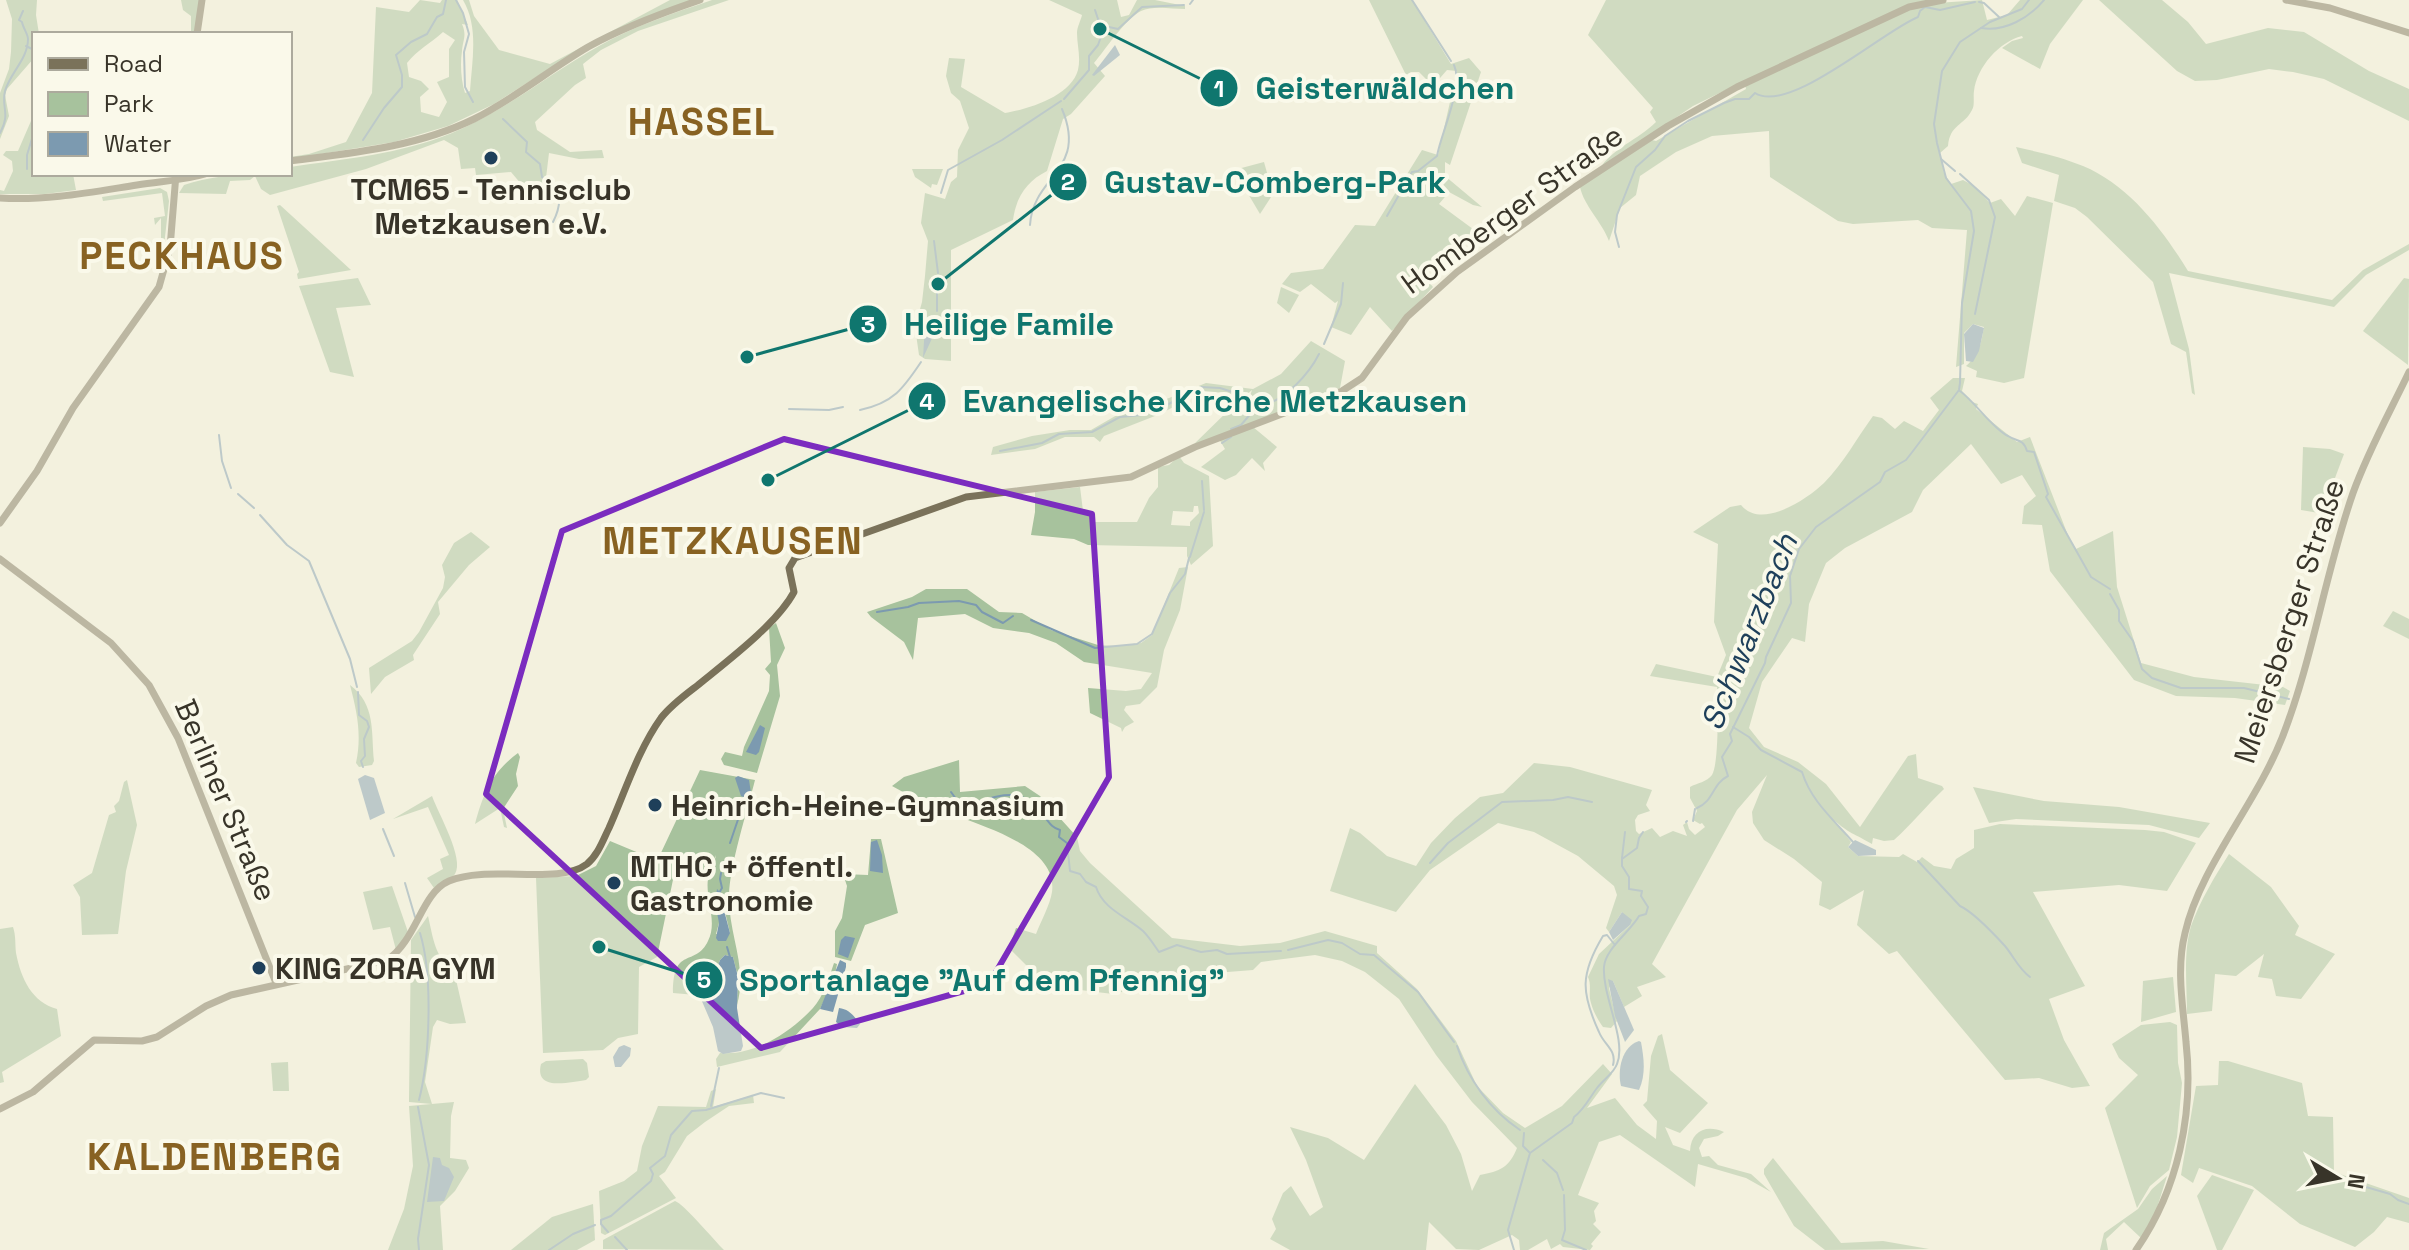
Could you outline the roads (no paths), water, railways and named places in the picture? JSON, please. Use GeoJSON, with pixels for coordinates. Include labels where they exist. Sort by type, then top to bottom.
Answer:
{"type":"FeatureCollection","features":[{"type":"Feature","properties":{"kind":"main road"},"geometry":{"type":"LineString","coordinates":[[197,32],[202,0]]}},
{"type":"Feature","properties":{"kind":"main road"},"geometry":{"type":"LineString","coordinates":[[292,161],[391,146],[452,128],[493,108],[617,32],[700,0]]}},
{"type":"Feature","properties":{"kind":"main road","name":"Homberger Straße"},"geometry":{"type":"LineString","coordinates":[[276,983],[358,969],[390,958],[400,950],[431,894],[444,883],[487,872],[569,872],[591,861],[662,716],[735,654],[785,606],[794,592],[790,565],[798,557],[966,497],[1131,477],[1195,447],[1354,385],[1407,317],[1450,277],[1575,187],[1737,87],[1909,7],[1943,0]]}},
{"type":"Feature","properties":{"kind":"main road"},"geometry":{"type":"LineString","coordinates":[[2286,0],[2322,6],[2409,33]]}},
{"type":"Feature","properties":{"kind":"main road"},"geometry":{"type":"LineString","coordinates":[[143,184],[162,176]]}},
{"type":"Feature","properties":{"kind":"main road"},"geometry":{"type":"LineString","coordinates":[[0,523],[37,471],[73,408],[155,294],[170,248],[175,177],[154,184]]}},
{"type":"Feature","properties":{"kind":"main road"},"geometry":{"type":"LineString","coordinates":[[0,198],[62,196],[143,184],[166,186],[174,196]]}},
{"type":"Feature","properties":{"kind":"main road","name":"Meiersberger Straße"},"geometry":{"type":"LineString","coordinates":[[2136,1250],[2165,1196],[2184,1129],[2187,1045],[2180,974],[2183,939],[2190,913],[2201,887],[2263,782],[2284,734],[2353,495],[2409,372]]}},
{"type":"Feature","properties":{"kind":"main road","name":"Berliner Straße"},"geometry":{"type":"LineString","coordinates":[[0,559],[111,643],[149,685],[178,738],[276,983]]}},
{"type":"Feature","properties":{"kind":"main road"},"geometry":{"type":"LineString","coordinates":[[0,1109],[33,1092],[90,1041],[100,1038],[136,1041],[157,1037],[218,1000],[276,983]]}},
{"type":"Feature","properties":{"kind":"water"},"geometry":{"type":"Polygon","coordinates":[[[1115,45],[1120,55],[1092,75],[1115,45]]]}},
{"type":"Feature","properties":{"kind":"water"},"geometry":{"type":"Polygon","coordinates":[[[937,317],[940,321],[923,358],[925,324],[930,318],[937,317]]]}},
{"type":"Feature","properties":{"kind":"water"},"geometry":{"type":"Polygon","coordinates":[[[1973,324],[1984,328],[1973,362],[1966,361],[1964,334],[1973,324]]]}},
{"type":"Feature","properties":{"kind":"water"},"geometry":{"type":"Polygon","coordinates":[[[760,725],[765,728],[759,752],[756,755],[746,752],[760,725]]]}},
{"type":"Feature","properties":{"kind":"water"},"geometry":{"type":"Polygon","coordinates":[[[365,775],[374,778],[385,813],[370,820],[358,779],[365,775]]]}},
{"type":"Feature","properties":{"kind":"water"},"geometry":{"type":"Polygon","coordinates":[[[738,776],[749,780],[749,799],[741,796],[735,778],[738,776]]]}},
{"type":"Feature","properties":{"kind":"water"},"geometry":{"type":"Polygon","coordinates":[[[877,840],[883,873],[870,871],[871,842],[877,840]]]}},
{"type":"Feature","properties":{"kind":"water"},"geometry":{"type":"Polygon","coordinates":[[[1855,840],[1876,850],[1876,855],[1858,856],[1848,847],[1855,840]]]}},
{"type":"Feature","properties":{"kind":"water"},"geometry":{"type":"Polygon","coordinates":[[[717,889],[722,894],[730,933],[726,941],[716,938],[719,923],[715,902],[717,889]]]}},
{"type":"Feature","properties":{"kind":"water"},"geometry":{"type":"Polygon","coordinates":[[[1622,912],[1632,920],[1613,940],[1609,932],[1622,912]]]}},
{"type":"Feature","properties":{"kind":"water"},"geometry":{"type":"Polygon","coordinates":[[[845,936],[855,938],[848,958],[838,954],[845,936]]]}},
{"type":"Feature","properties":{"kind":"water"},"geometry":{"type":"Polygon","coordinates":[[[725,955],[733,957],[738,977],[737,1008],[743,1046],[741,1051],[723,1054],[718,1051],[713,1027],[698,992],[711,984],[725,955]]]}},
{"type":"Feature","properties":{"kind":"water"},"geometry":{"type":"Polygon","coordinates":[[[840,960],[846,963],[846,967],[833,1012],[820,1009],[840,960]]]}},
{"type":"Feature","properties":{"kind":"water"},"geometry":{"type":"Polygon","coordinates":[[[1608,979],[1613,981],[1634,1030],[1625,1042],[1615,1016],[1608,979]]]}},
{"type":"Feature","properties":{"kind":"water"},"geometry":{"type":"Polygon","coordinates":[[[839,1008],[853,1016],[860,1024],[857,1028],[843,1027],[836,1022],[839,1008]]]}},
{"type":"Feature","properties":{"kind":"water"},"geometry":{"type":"Polygon","coordinates":[[[1639,1041],[1644,1066],[1639,1090],[1621,1086],[1620,1073],[1625,1053],[1639,1041]]]}},
{"type":"Feature","properties":{"kind":"water"},"geometry":{"type":"Polygon","coordinates":[[[624,1045],[631,1048],[630,1056],[621,1067],[615,1067],[613,1057],[624,1045]]]}},
{"type":"Feature","properties":{"kind":"water"},"geometry":{"type":"Polygon","coordinates":[[[433,1157],[440,1158],[442,1165],[449,1168],[454,1177],[444,1201],[427,1202],[433,1157]]]}},
{"type":"Feature","properties":{"kind":"waterway"},"geometry":{"type":"LineString","coordinates":[[363,140],[402,87],[396,55],[427,34],[437,17],[443,14],[446,0]]}},
{"type":"Feature","properties":{"kind":"waterway"},"geometry":{"type":"LineString","coordinates":[[456,0],[469,34],[464,52],[465,87],[473,102]]}},
{"type":"Feature","properties":{"kind":"waterway"},"geometry":{"type":"LineString","coordinates":[[1190,4],[1193,0]]}},
{"type":"Feature","properties":{"kind":"waterway"},"geometry":{"type":"LineString","coordinates":[[1412,0],[1451,61]]}},
{"type":"Feature","properties":{"kind":"waterway","name":"Schwarzbach"},"geometry":{"type":"LineString","coordinates":[[1697,808],[1728,776],[1722,757],[1732,741],[1730,734],[1791,603],[1790,576],[1799,549],[1816,527],[1880,482],[1885,472],[1906,460],[1959,390],[1962,303],[1974,231],[1971,211],[1946,178],[1937,143],[1934,124],[1942,71],[1960,42],[1990,22],[2022,9],[2029,0]]}},
{"type":"Feature","properties":{"kind":"waterway"},"geometry":{"type":"LineString","coordinates":[[1981,28],[2008,26],[2031,13],[2044,0]]}},
{"type":"Feature","properties":{"kind":"waterway"},"geometry":{"type":"LineString","coordinates":[[1619,247],[1615,232],[1617,215],[1636,167],[1665,136],[1724,103],[1749,99],[1755,93],[1770,97],[1812,82],[1918,17],[1925,7],[1940,10],[1975,2]]}},
{"type":"Feature","properties":{"kind":"waterway"},"geometry":{"type":"LineString","coordinates":[[1979,2],[1999,17]]}},
{"type":"Feature","properties":{"kind":"waterway"},"geometry":{"type":"LineString","coordinates":[[1064,99],[1089,70],[1089,56],[1098,45],[1103,31],[1109,27],[1118,29],[1142,7],[1184,5]]}},
{"type":"Feature","properties":{"kind":"waterway"},"geometry":{"type":"LineString","coordinates":[[1095,10],[1098,19],[1108,28]]}},
{"type":"Feature","properties":{"kind":"waterway"},"geometry":{"type":"LineString","coordinates":[[0,133],[5,120],[5,91],[27,46],[27,35],[19,20],[23,11]]}},
{"type":"Feature","properties":{"kind":"waterway"},"geometry":{"type":"LineString","coordinates":[[26,46],[32,49]]}},
{"type":"Feature","properties":{"kind":"waterway"},"geometry":{"type":"LineString","coordinates":[[1387,216],[1412,172],[1437,156],[1454,97],[1454,65]]}},
{"type":"Feature","properties":{"kind":"waterway"},"geometry":{"type":"LineString","coordinates":[[941,193],[948,170],[1002,140],[1061,101]]}},
{"type":"Feature","properties":{"kind":"waterway"},"geometry":{"type":"LineString","coordinates":[[1030,225],[1033,208],[1064,160],[1068,146],[1068,130],[1062,109]]}},
{"type":"Feature","properties":{"kind":"waterway"},"geometry":{"type":"LineString","coordinates":[[503,119],[527,142],[526,152],[540,164],[542,177],[557,190],[559,202],[553,222]]}},
{"type":"Feature","properties":{"kind":"waterway"},"geometry":{"type":"LineString","coordinates":[[27,169],[32,139]]}},
{"type":"Feature","properties":{"kind":"waterway"},"geometry":{"type":"LineString","coordinates":[[1941,159],[1955,171]]}},
{"type":"Feature","properties":{"kind":"waterway"},"geometry":{"type":"LineString","coordinates":[[1960,174],[1989,200],[1995,217],[1975,314]]}},
{"type":"Feature","properties":{"kind":"waterway"},"geometry":{"type":"LineString","coordinates":[[934,241],[938,273]]}},
{"type":"Feature","properties":{"kind":"waterway"},"geometry":{"type":"LineString","coordinates":[[1324,344],[1341,304],[1343,283]]}},
{"type":"Feature","properties":{"kind":"waterway"},"geometry":{"type":"LineString","coordinates":[[937,286],[937,311]]}},
{"type":"Feature","properties":{"kind":"waterway"},"geometry":{"type":"LineString","coordinates":[[1251,399],[1264,405],[1288,392],[1319,354]]}},
{"type":"Feature","properties":{"kind":"waterway"},"geometry":{"type":"LineString","coordinates":[[860,410],[896,394],[921,362]]}},
{"type":"Feature","properties":{"kind":"waterway"},"geometry":{"type":"LineString","coordinates":[[1000,451],[1042,443],[1059,434],[1092,432],[1120,417],[1142,415],[1163,407],[1201,387],[1220,388],[1248,397]]}},
{"type":"Feature","properties":{"kind":"waterway"},"geometry":{"type":"LineString","coordinates":[[1960,391],[2002,433],[2022,442],[2027,451],[2034,452],[2048,494],[2046,497],[2091,577],[2110,589]]}},
{"type":"Feature","properties":{"kind":"waterway"},"geometry":{"type":"LineString","coordinates":[[789,409],[829,410],[843,407]]}},
{"type":"Feature","properties":{"kind":"waterway"},"geometry":{"type":"LineString","coordinates":[[1231,429],[1241,425],[1253,411]]}},
{"type":"Feature","properties":{"kind":"waterway"},"geometry":{"type":"LineString","coordinates":[[219,435],[222,461],[231,488]]}},
{"type":"Feature","properties":{"kind":"waterway"},"geometry":{"type":"LineString","coordinates":[[1222,443],[1231,437]]}},
{"type":"Feature","properties":{"kind":"waterway"},"geometry":{"type":"LineString","coordinates":[[1202,481],[1204,510]]}},
{"type":"Feature","properties":{"kind":"waterway"},"geometry":{"type":"LineString","coordinates":[[238,494],[254,508]]}},
{"type":"Feature","properties":{"kind":"waterway"},"geometry":{"type":"LineString","coordinates":[[1190,557],[1204,512]]}},
{"type":"Feature","properties":{"kind":"waterway"},"geometry":{"type":"LineString","coordinates":[[260,515],[287,545],[309,561],[350,659],[357,687]]}},
{"type":"Feature","properties":{"kind":"waterway"},"geometry":{"type":"LineString","coordinates":[[1031,620],[1095,648],[1137,644],[1152,634],[1170,593],[1185,574],[1189,558]]}},
{"type":"Feature","properties":{"kind":"waterway"},"geometry":{"type":"LineString","coordinates":[[2110,594],[2119,610],[2119,621],[2133,641],[2142,669],[2152,678],[2181,688],[2244,688],[2289,699]]}},
{"type":"Feature","properties":{"kind":"waterway"},"geometry":{"type":"LineString","coordinates":[[877,612],[919,603],[959,601],[976,605],[982,612],[1003,623],[1013,616]]}},
{"type":"Feature","properties":{"kind":"waterway"},"geometry":{"type":"LineString","coordinates":[[358,692],[359,715],[369,727],[364,739],[363,767]]}},
{"type":"Feature","properties":{"kind":"waterway"},"geometry":{"type":"LineString","coordinates":[[1733,727],[1749,737],[1761,750],[1802,772],[1817,801],[1853,842]]}},
{"type":"Feature","properties":{"kind":"waterway"},"geometry":{"type":"LineString","coordinates":[[951,792],[959,803]]}},
{"type":"Feature","properties":{"kind":"waterway"},"geometry":{"type":"LineString","coordinates":[[965,805],[1003,795],[1026,799],[1060,830],[1059,837],[1067,843],[1070,871],[1080,874],[1086,882],[1096,887],[1104,901],[1143,931],[1159,952],[1177,945],[1201,952],[1217,950],[1227,954],[1281,951]]}},
{"type":"Feature","properties":{"kind":"waterway"},"geometry":{"type":"LineString","coordinates":[[1430,863],[1448,843],[1502,802],[1568,797],[1592,802]]}},
{"type":"Feature","properties":{"kind":"waterway"},"geometry":{"type":"LineString","coordinates":[[730,843],[745,799]]}},
{"type":"Feature","properties":{"kind":"waterway","name":"Schwarzbach"},"geometry":{"type":"LineString","coordinates":[[1693,821],[1695,809]]}},
{"type":"Feature","properties":{"kind":"waterway"},"geometry":{"type":"LineString","coordinates":[[383,829],[394,856]]}},
{"type":"Feature","properties":{"kind":"waterway"},"geometry":{"type":"LineString","coordinates":[[1622,858],[1625,832]]}},
{"type":"Feature","properties":{"kind":"waterway","name":"Schwarzbach"},"geometry":{"type":"LineString","coordinates":[[1514,1250],[1508,1230],[1530,1153],[1572,1123],[1617,1064],[1619,1043],[1604,967],[1613,947],[1639,916],[1646,914],[1648,907],[1641,896],[1642,891],[1629,889],[1629,877],[1622,866],[1622,859],[1637,848],[1643,832]]}},
{"type":"Feature","properties":{"kind":"waterway"},"geometry":{"type":"LineString","coordinates":[[1918,861],[1960,906],[2005,946],[2030,977]]}},
{"type":"Feature","properties":{"kind":"waterway"},"geometry":{"type":"LineString","coordinates":[[719,893],[722,888],[721,873]]}},
{"type":"Feature","properties":{"kind":"waterway"},"geometry":{"type":"LineString","coordinates":[[405,883],[415,917]]}},
{"type":"Feature","properties":{"kind":"waterway"},"geometry":{"type":"LineString","coordinates":[[419,1100],[426,1062],[428,1016],[427,971],[420,933]]}},
{"type":"Feature","properties":{"kind":"waterway"},"geometry":{"type":"LineString","coordinates":[[1613,1065],[1612,1051],[1601,1037],[1593,1018],[1586,984],[1590,962],[1603,936],[1607,935],[1615,945]]}},
{"type":"Feature","properties":{"kind":"waterway"},"geometry":{"type":"LineString","coordinates":[[1288,950],[1328,940],[1342,943],[1360,954],[1374,955],[1418,992],[1454,1042]]}},
{"type":"Feature","properties":{"kind":"waterway"},"geometry":{"type":"LineString","coordinates":[[727,947],[730,957]]}},
{"type":"Feature","properties":{"kind":"waterway"},"geometry":{"type":"LineString","coordinates":[[1457,1046],[1481,1093],[1520,1130]]}},
{"type":"Feature","properties":{"kind":"waterway"},"geometry":{"type":"LineString","coordinates":[[711,1106],[719,1068]]}},
{"type":"Feature","properties":{"kind":"waterway"},"geometry":{"type":"LineString","coordinates":[[608,1232],[601,1220],[611,1216],[651,1181],[653,1174],[650,1168],[665,1156],[671,1135],[692,1111],[706,1110],[761,1093],[784,1098]]}},
{"type":"Feature","properties":{"kind":"waterway"},"geometry":{"type":"LineString","coordinates":[[418,1107],[429,1165],[419,1250]]}},
{"type":"Feature","properties":{"kind":"waterway"},"geometry":{"type":"LineString","coordinates":[[1524,1133],[1523,1146],[1529,1152]]}},
{"type":"Feature","properties":{"kind":"waterway"},"geometry":{"type":"LineString","coordinates":[[1543,1160],[1557,1173],[1563,1190]]}},
{"type":"Feature","properties":{"kind":"waterway"},"geometry":{"type":"LineString","coordinates":[[2335,1178],[2390,1194],[2409,1204]]}},
{"type":"Feature","properties":{"kind":"waterway"},"geometry":{"type":"LineString","coordinates":[[1564,1195],[1565,1230],[1562,1240],[1586,1250]]}},
{"type":"Feature","properties":{"kind":"waterway"},"geometry":{"type":"LineString","coordinates":[[549,1250],[573,1234],[595,1225]]}},
{"type":"Feature","properties":{"kind":"waterway"},"geometry":{"type":"LineString","coordinates":[[615,1237],[627,1250]]}},
{"type":"Feature","properties":{"kind":"place","name":"Geisterwäldchen"},"geometry":{"type":"Point","coordinates":[1100,29]}},
{"type":"Feature","properties":{"kind":"place","name":"TCM65 - Tennisclub Metzkausen e.V."},"geometry":{"type":"Point","coordinates":[491,158]}},
{"type":"Feature","properties":{"kind":"place","name":"Gustav-Comberg-Park"},"geometry":{"type":"Point","coordinates":[938,284]}},
{"type":"Feature","properties":{"kind":"place","name":"Heilige Famile"},"geometry":{"type":"Point","coordinates":[747,357]}},
{"type":"Feature","properties":{"kind":"place","name":"Evangelische Kirche Metzkausen"},"geometry":{"type":"Point","coordinates":[768,480]}},
{"type":"Feature","properties":{"kind":"place","name":"Heinrich-Heine-Gymnasium"},"geometry":{"type":"Point","coordinates":[655,805]}},
{"type":"Feature","properties":{"kind":"place","name":"MTHC + öffentl. Gastronomie"},"geometry":{"type":"Point","coordinates":[614,883]}},
{"type":"Feature","properties":{"kind":"place","name":"Sportanlage \"Auf dem Pfennig\""},"geometry":{"type":"Point","coordinates":[599,947]}},
{"type":"Feature","properties":{"kind":"place","name":"KING ZORA GYM"},"geometry":{"type":"Point","coordinates":[259,968]}},
{"type":"Feature","properties":{"kind":"district","name":"HASSEL"},"geometry":{"type":"Point","coordinates":[702,122]}},
{"type":"Feature","properties":{"kind":"district","name":"PECKHAUS"},"geometry":{"type":"Point","coordinates":[182,256]}},
{"type":"Feature","properties":{"kind":"district","name":"METZKAUSEN"},"geometry":{"type":"Point","coordinates":[733,541]}},
{"type":"Feature","properties":{"kind":"district","name":"KALDENBERG"},"geometry":{"type":"Point","coordinates":[215,1157]}}]}
